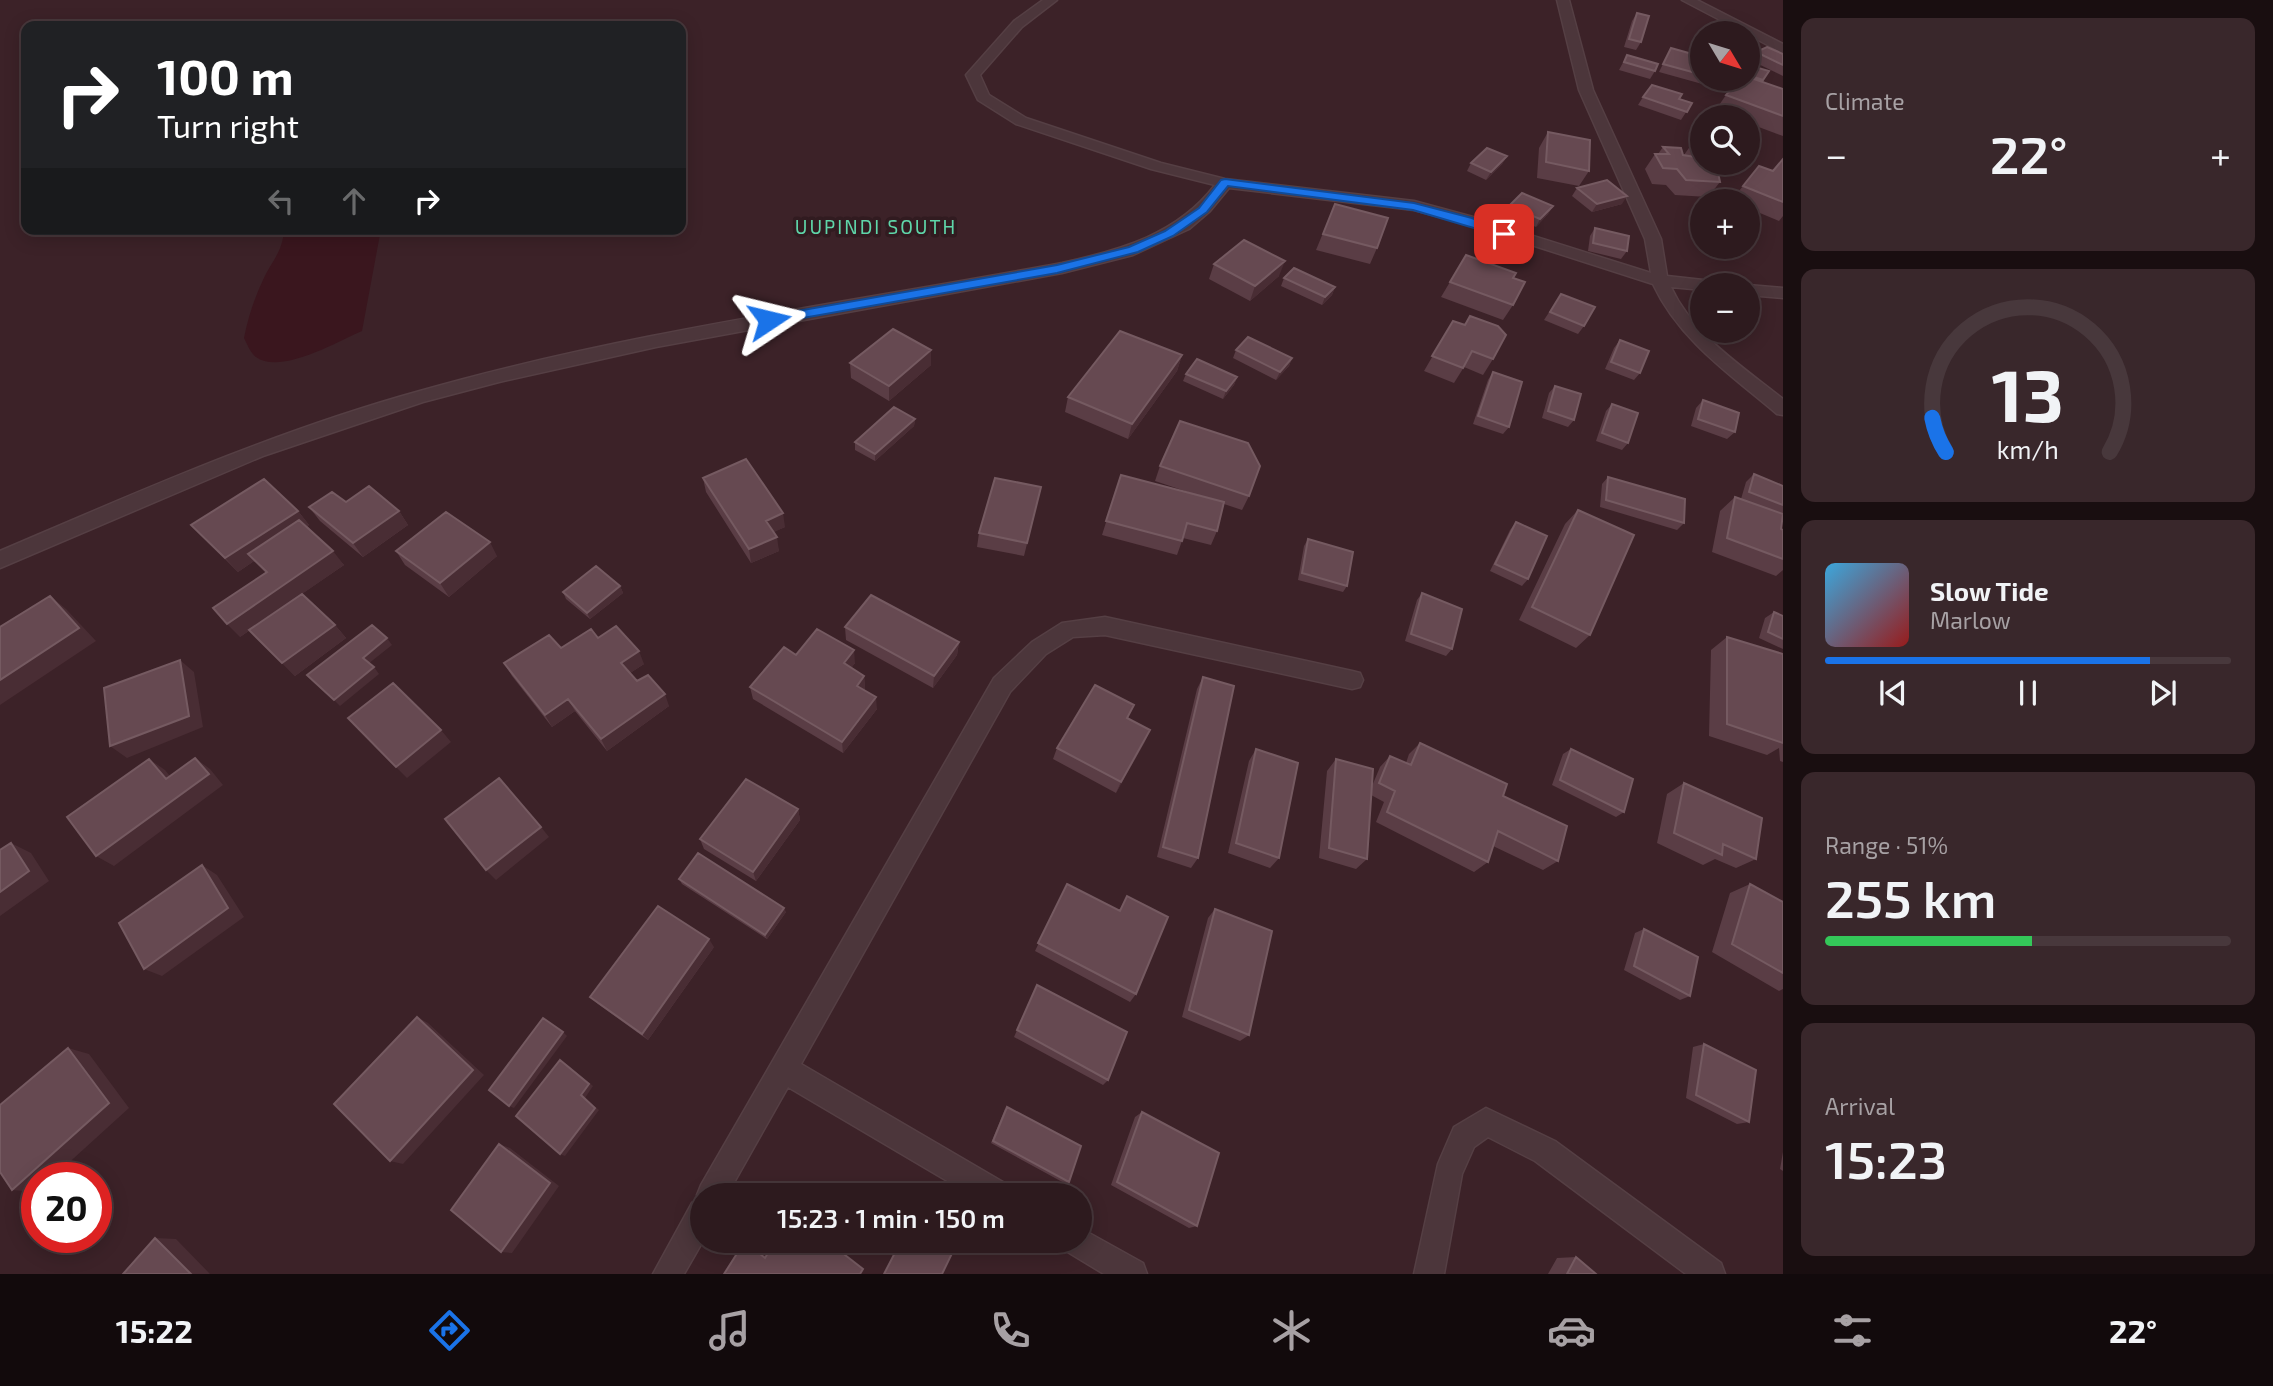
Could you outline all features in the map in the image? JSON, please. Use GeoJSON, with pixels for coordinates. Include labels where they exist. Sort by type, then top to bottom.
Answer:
{"type":"FeatureCollection","features":[{"type":"Feature","properties":{"kind":"lane"},"geometry":{"type":"LineString","coordinates":[[1051,0],[1018,24],[973,75],[983,97],[1021,121],[1156,166],[1225,183],[1414,206],[1468,220],[1660,281],[1690,284]]}},
{"type":"Feature","properties":{"kind":"lane"},"geometry":{"type":"LineString","coordinates":[[1563,0],[1586,90],[1653,239],[1660,281],[1672,307],[1707,347],[1783,409]]}},
{"type":"Feature","properties":{"kind":"lane"},"geometry":{"type":"LineString","coordinates":[[1688,0],[1783,49]]}},
{"type":"Feature","properties":{"kind":"lane"},"geometry":{"type":"LineString","coordinates":[[0,559],[206,471],[343,420],[468,385],[661,338],[1057,269],[1133,250],[1169,233],[1203,210],[1225,183]]}},
{"type":"Feature","properties":{"kind":"lane"},"geometry":{"type":"LineString","coordinates":[[1760,291],[1783,293]]}},
{"type":"Feature","properties":{"kind":"lane"},"geometry":{"type":"LineString","coordinates":[[718,1183],[1002,685],[1039,648],[1069,629],[1105,626],[1352,680]]}},
{"type":"Feature","properties":{"kind":"lane"},"geometry":{"type":"LineString","coordinates":[[782,1068],[978,1183]]}},
{"type":"Feature","properties":{"kind":"lane"},"geometry":{"type":"LineString","coordinates":[[1429,1274],[1448,1174],[1464,1137],[1486,1122],[1545,1151],[1710,1274]]}},
{"type":"Feature","properties":{"kind":"lane"},"geometry":{"type":"LineString","coordinates":[[668,1274],[690,1235]]}},
{"type":"Feature","properties":{"kind":"lane"},"geometry":{"type":"LineString","coordinates":[[1092,1250],[1132,1274]]}},
{"type":"Feature","properties":{"kind":"shaded area"},"geometry":{"type":"Polygon","coordinates":[[[380,235],[362,331],[309,355],[293,360],[266,362],[254,356],[244,338],[254,301],[283,237],[380,235]]]}},
{"type":"Feature","properties":{"kind":"building"},"geometry":{"type":"Polygon","coordinates":[[[1637,13],[1649,16],[1641,42],[1629,39],[1637,13]]]}},
{"type":"Feature","properties":{"kind":"building"},"geometry":{"type":"Polygon","coordinates":[[[1767,47],[1783,54],[1783,65],[1760,54],[1760,50],[1767,47]]]}},
{"type":"Feature","properties":{"kind":"building"},"geometry":{"type":"Polygon","coordinates":[[[1671,48],[1690,53],[1690,71],[1663,64],[1671,48]]]}},
{"type":"Feature","properties":{"kind":"building"},"geometry":{"type":"Polygon","coordinates":[[[1627,55],[1658,64],[1655,71],[1624,62],[1627,55]]]}},
{"type":"Feature","properties":{"kind":"building"},"geometry":{"type":"Polygon","coordinates":[[[1760,68],[1769,71],[1763,80],[1760,79],[1760,68]]]}},
{"type":"Feature","properties":{"kind":"building"},"geometry":{"type":"Polygon","coordinates":[[[1760,81],[1783,89],[1783,116],[1760,108],[1760,105],[1726,95],[1730,91],[1760,91],[1760,81]]]}},
{"type":"Feature","properties":{"kind":"building"},"geometry":{"type":"Polygon","coordinates":[[[1652,85],[1682,94],[1679,99],[1692,103],[1687,112],[1643,97],[1652,85]]]}},
{"type":"Feature","properties":{"kind":"building"},"geometry":{"type":"Polygon","coordinates":[[[1548,132],[1590,140],[1589,171],[1546,162],[1548,132]]]}},
{"type":"Feature","properties":{"kind":"building"},"geometry":{"type":"Polygon","coordinates":[[[1663,147],[1681,148],[1683,155],[1690,156],[1690,175],[1719,175],[1720,182],[1686,180],[1677,169],[1663,168],[1655,154],[1669,154],[1663,147]]]}},
{"type":"Feature","properties":{"kind":"building"},"geometry":{"type":"Polygon","coordinates":[[[1487,148],[1507,156],[1491,172],[1471,163],[1487,148]]]}},
{"type":"Feature","properties":{"kind":"building"},"geometry":{"type":"Polygon","coordinates":[[[1783,159],[1783,202],[1760,193],[1760,189],[1743,186],[1752,175],[1760,175],[1760,166],[1773,171],[1783,159]]]}},
{"type":"Feature","properties":{"kind":"building"},"geometry":{"type":"Polygon","coordinates":[[[1607,180],[1627,196],[1597,204],[1577,188],[1607,180]]]}},
{"type":"Feature","properties":{"kind":"building"},"geometry":{"type":"Polygon","coordinates":[[[1522,193],[1553,206],[1540,219],[1509,206],[1522,193]]]}},
{"type":"Feature","properties":{"kind":"building"},"geometry":{"type":"Polygon","coordinates":[[[1335,204],[1388,218],[1377,248],[1323,234],[1335,204]]]}},
{"type":"Feature","properties":{"kind":"building"},"geometry":{"type":"Polygon","coordinates":[[[1595,228],[1629,236],[1627,251],[1593,243],[1595,228]]]}},
{"type":"Feature","properties":{"kind":"building"},"geometry":{"type":"Polygon","coordinates":[[[1244,240],[1285,261],[1255,286],[1214,264],[1244,240]]]}},
{"type":"Feature","properties":{"kind":"building"},"geometry":{"type":"Polygon","coordinates":[[[1466,255],[1516,273],[1513,278],[1525,282],[1513,305],[1450,282],[1466,255]]]}},
{"type":"Feature","properties":{"kind":"building"},"geometry":{"type":"Polygon","coordinates":[[[1294,268],[1335,287],[1325,297],[1284,278],[1294,268]]]}},
{"type":"Feature","properties":{"kind":"building"},"geometry":{"type":"Polygon","coordinates":[[[1561,294],[1595,307],[1584,326],[1550,312],[1561,294]]]}},
{"type":"Feature","properties":{"kind":"building"},"geometry":{"type":"Polygon","coordinates":[[[1470,316],[1498,326],[1506,335],[1493,359],[1472,351],[1463,368],[1432,356],[1453,321],[1465,325],[1470,316]]]}},
{"type":"Feature","properties":{"kind":"building"},"geometry":{"type":"Polygon","coordinates":[[[893,329],[931,350],[889,386],[850,363],[893,329]]]}},
{"type":"Feature","properties":{"kind":"building"},"geometry":{"type":"Polygon","coordinates":[[[1120,331],[1182,355],[1132,424],[1068,397],[1120,331]]]}},
{"type":"Feature","properties":{"kind":"building"},"geometry":{"type":"Polygon","coordinates":[[[1248,337],[1292,358],[1280,372],[1236,350],[1248,337]]]}},
{"type":"Feature","properties":{"kind":"building"},"geometry":{"type":"Polygon","coordinates":[[[1620,340],[1649,351],[1640,373],[1611,362],[1620,340]]]}},
{"type":"Feature","properties":{"kind":"building"},"geometry":{"type":"Polygon","coordinates":[[[1197,359],[1237,377],[1226,391],[1186,374],[1197,359]]]}},
{"type":"Feature","properties":{"kind":"building"},"geometry":{"type":"Polygon","coordinates":[[[1493,372],[1522,382],[1509,427],[1478,416],[1493,372]]]}},
{"type":"Feature","properties":{"kind":"building"},"geometry":{"type":"Polygon","coordinates":[[[1555,386],[1581,394],[1574,420],[1548,411],[1555,386]]]}},
{"type":"Feature","properties":{"kind":"building"},"geometry":{"type":"Polygon","coordinates":[[[1703,400],[1739,413],[1735,432],[1698,419],[1703,400]]]}},
{"type":"Feature","properties":{"kind":"building"},"geometry":{"type":"Polygon","coordinates":[[[1612,404],[1638,413],[1628,443],[1602,433],[1612,404]]]}},
{"type":"Feature","properties":{"kind":"building"},"geometry":{"type":"Polygon","coordinates":[[[894,407],[915,419],[875,454],[855,442],[894,407]]]}},
{"type":"Feature","properties":{"kind":"building"},"geometry":{"type":"Polygon","coordinates":[[[1180,421],[1248,443],[1260,466],[1249,496],[1160,466],[1180,421]]]}},
{"type":"Feature","properties":{"kind":"building"},"geometry":{"type":"Polygon","coordinates":[[[746,459],[783,513],[766,521],[777,537],[749,549],[703,478],[746,459]]]}},
{"type":"Feature","properties":{"kind":"building"},"geometry":{"type":"Polygon","coordinates":[[[1754,474],[1783,486],[1783,505],[1749,492],[1754,474]]]}},
{"type":"Feature","properties":{"kind":"building"},"geometry":{"type":"Polygon","coordinates":[[[1121,475],[1224,502],[1217,531],[1187,523],[1182,541],[1106,521],[1121,475]]]}},
{"type":"Feature","properties":{"kind":"building"},"geometry":{"type":"Polygon","coordinates":[[[1608,477],[1685,499],[1684,523],[1606,500],[1608,477]]]}},
{"type":"Feature","properties":{"kind":"building"},"geometry":{"type":"Polygon","coordinates":[[[995,478],[1041,487],[1027,543],[979,533],[995,478]]]}},
{"type":"Feature","properties":{"kind":"building"},"geometry":{"type":"Polygon","coordinates":[[[264,479],[298,511],[225,558],[191,525],[264,479]]]}},
{"type":"Feature","properties":{"kind":"building"},"geometry":{"type":"Polygon","coordinates":[[[369,486],[399,511],[353,543],[309,507],[332,492],[346,502],[369,486]]]}},
{"type":"Feature","properties":{"kind":"building"},"geometry":{"type":"Polygon","coordinates":[[[1735,497],[1783,514],[1783,559],[1727,538],[1735,497]]]}},
{"type":"Feature","properties":{"kind":"building"},"geometry":{"type":"Polygon","coordinates":[[[1578,510],[1634,535],[1590,635],[1532,607],[1578,510]]]}},
{"type":"Feature","properties":{"kind":"building"},"geometry":{"type":"Polygon","coordinates":[[[446,512],[490,542],[440,583],[396,551],[446,512]]]}},
{"type":"Feature","properties":{"kind":"building"},"geometry":{"type":"Polygon","coordinates":[[[299,520],[333,551],[227,624],[213,608],[267,572],[248,554],[299,520]]]}},
{"type":"Feature","properties":{"kind":"building"},"geometry":{"type":"Polygon","coordinates":[[[1516,522],[1547,536],[1528,579],[1495,564],[1516,522]]]}},
{"type":"Feature","properties":{"kind":"building"},"geometry":{"type":"Polygon","coordinates":[[[1308,539],[1353,552],[1347,586],[1302,573],[1308,539]]]}},
{"type":"Feature","properties":{"kind":"building"},"geometry":{"type":"Polygon","coordinates":[[[596,566],[620,586],[587,613],[563,592],[596,566]]]}},
{"type":"Feature","properties":{"kind":"building"},"geometry":{"type":"Polygon","coordinates":[[[1422,593],[1462,609],[1452,649],[1411,634],[1422,593]]]}},
{"type":"Feature","properties":{"kind":"building"},"geometry":{"type":"Polygon","coordinates":[[[302,594],[335,625],[282,663],[249,630],[302,594]]]}},
{"type":"Feature","properties":{"kind":"building"},"geometry":{"type":"Polygon","coordinates":[[[871,595],[959,642],[934,676],[845,627],[871,595]]]}},
{"type":"Feature","properties":{"kind":"building"},"geometry":{"type":"Polygon","coordinates":[[[50,596],[79,628],[0,680],[0,627],[50,596]]]}},
{"type":"Feature","properties":{"kind":"building"},"geometry":{"type":"Polygon","coordinates":[[[1774,612],[1783,616],[1783,639],[1768,632],[1774,612]]]}},
{"type":"Feature","properties":{"kind":"building"},"geometry":{"type":"Polygon","coordinates":[[[372,625],[387,638],[363,658],[374,667],[334,700],[307,675],[372,625]]]}},
{"type":"Feature","properties":{"kind":"building"},"geometry":{"type":"Polygon","coordinates":[[[616,626],[639,651],[621,663],[637,681],[648,675],[665,694],[601,739],[568,699],[545,715],[504,663],[549,635],[561,648],[591,629],[598,638],[616,626]]]}},
{"type":"Feature","properties":{"kind":"building"},"geometry":{"type":"Polygon","coordinates":[[[817,629],[854,650],[844,663],[864,676],[857,686],[876,697],[842,742],[750,687],[784,647],[796,655],[817,629]]]}},
{"type":"Feature","properties":{"kind":"building"},"geometry":{"type":"Polygon","coordinates":[[[1727,637],[1783,654],[1783,743],[1727,724],[1727,637]]]}},
{"type":"Feature","properties":{"kind":"building"},"geometry":{"type":"Polygon","coordinates":[[[180,660],[189,716],[110,746],[104,688],[180,660]]]}},
{"type":"Feature","properties":{"kind":"building"},"geometry":{"type":"Polygon","coordinates":[[[1203,677],[1234,686],[1198,858],[1163,847],[1203,677]]]}},
{"type":"Feature","properties":{"kind":"building"},"geometry":{"type":"Polygon","coordinates":[[[393,683],[441,730],[396,767],[348,718],[393,683]]]}},
{"type":"Feature","properties":{"kind":"building"},"geometry":{"type":"Polygon","coordinates":[[[1095,685],[1134,705],[1127,718],[1150,730],[1121,782],[1057,748],[1095,685]]]}},
{"type":"Feature","properties":{"kind":"building"},"geometry":{"type":"Polygon","coordinates":[[[1420,743],[1507,784],[1503,796],[1567,826],[1558,861],[1498,831],[1488,862],[1387,812],[1395,791],[1379,783],[1390,756],[1411,765],[1420,743]]]}},
{"type":"Feature","properties":{"kind":"building"},"geometry":{"type":"Polygon","coordinates":[[[1256,749],[1298,763],[1279,858],[1236,843],[1256,749]]]}},
{"type":"Feature","properties":{"kind":"building"},"geometry":{"type":"Polygon","coordinates":[[[1571,749],[1633,779],[1624,812],[1560,780],[1571,749]]]}},
{"type":"Feature","properties":{"kind":"building"},"geometry":{"type":"Polygon","coordinates":[[[195,758],[209,774],[96,856],[67,817],[149,759],[166,779],[195,758]]]}},
{"type":"Feature","properties":{"kind":"building"},"geometry":{"type":"Polygon","coordinates":[[[1336,759],[1373,769],[1367,859],[1329,848],[1336,759]]]}},
{"type":"Feature","properties":{"kind":"building"},"geometry":{"type":"Polygon","coordinates":[[[499,778],[541,827],[486,870],[445,819],[499,778]]]}},
{"type":"Feature","properties":{"kind":"building"},"geometry":{"type":"Polygon","coordinates":[[[746,779],[798,809],[753,872],[700,839],[746,779]]]}},
{"type":"Feature","properties":{"kind":"building"},"geometry":{"type":"Polygon","coordinates":[[[1684,783],[1762,818],[1756,859],[1723,844],[1722,855],[1674,833],[1684,783]]]}},
{"type":"Feature","properties":{"kind":"building"},"geometry":{"type":"Polygon","coordinates":[[[11,843],[29,871],[0,892],[0,850],[11,843]]]}},
{"type":"Feature","properties":{"kind":"building"},"geometry":{"type":"Polygon","coordinates":[[[698,853],[784,908],[765,935],[679,879],[698,853]]]}},
{"type":"Feature","properties":{"kind":"building"},"geometry":{"type":"Polygon","coordinates":[[[202,865],[228,908],[144,969],[119,923],[202,865]]]}},
{"type":"Feature","properties":{"kind":"building"},"geometry":{"type":"Polygon","coordinates":[[[1067,884],[1120,911],[1127,896],[1168,917],[1136,994],[1038,943],[1067,884]]]}},
{"type":"Feature","properties":{"kind":"building"},"geometry":{"type":"Polygon","coordinates":[[[1750,884],[1783,902],[1783,973],[1732,944],[1750,884]]]}},
{"type":"Feature","properties":{"kind":"building"},"geometry":{"type":"Polygon","coordinates":[[[658,906],[709,939],[642,1034],[590,997],[658,906]]]}},
{"type":"Feature","properties":{"kind":"building"},"geometry":{"type":"Polygon","coordinates":[[[1215,909],[1272,931],[1249,1035],[1189,1010],[1215,909]]]}},
{"type":"Feature","properties":{"kind":"building"},"geometry":{"type":"Polygon","coordinates":[[[1644,929],[1698,957],[1690,996],[1634,966],[1644,929]]]}},
{"type":"Feature","properties":{"kind":"building"},"geometry":{"type":"Polygon","coordinates":[[[1037,985],[1127,1032],[1108,1080],[1017,1030],[1037,985]]]}},
{"type":"Feature","properties":{"kind":"building"},"geometry":{"type":"Polygon","coordinates":[[[417,1017],[473,1070],[390,1161],[334,1104],[417,1017]]]}},
{"type":"Feature","properties":{"kind":"building"},"geometry":{"type":"Polygon","coordinates":[[[543,1018],[563,1032],[509,1106],[489,1090],[543,1018]]]}},
{"type":"Feature","properties":{"kind":"building"},"geometry":{"type":"Polygon","coordinates":[[[1704,1044],[1756,1070],[1749,1122],[1696,1095],[1704,1044]]]}},
{"type":"Feature","properties":{"kind":"building"},"geometry":{"type":"Polygon","coordinates":[[[68,1048],[109,1103],[43,1162],[21,1162],[21,1182],[12,1190],[0,1172],[0,1105],[68,1048]]]}},
{"type":"Feature","properties":{"kind":"building"},"geometry":{"type":"Polygon","coordinates":[[[560,1060],[589,1084],[581,1095],[595,1108],[560,1154],[516,1116],[560,1060]]]}},
{"type":"Feature","properties":{"kind":"building"},"geometry":{"type":"Polygon","coordinates":[[[1007,1107],[1081,1146],[1069,1182],[993,1141],[1007,1107]]]}},
{"type":"Feature","properties":{"kind":"building"},"geometry":{"type":"Polygon","coordinates":[[[1142,1112],[1219,1153],[1197,1226],[1117,1182],[1142,1112]]]}},
{"type":"Feature","properties":{"kind":"building"},"geometry":{"type":"Polygon","coordinates":[[[499,1144],[550,1183],[501,1252],[451,1210],[499,1144]]]}},
{"type":"Feature","properties":{"kind":"building"},"geometry":{"type":"Polygon","coordinates":[[[155,1238],[191,1274],[123,1274],[155,1238]]]}},
{"type":"Feature","properties":{"kind":"building"},"geometry":{"type":"Polygon","coordinates":[[[737,1253],[759,1253],[765,1258],[768,1253],[842,1253],[863,1269],[860,1274],[724,1274],[737,1253]]]}},
{"type":"Feature","properties":{"kind":"building"},"geometry":{"type":"Polygon","coordinates":[[[895,1253],[952,1253],[942,1274],[884,1274],[895,1253]]]}},
{"type":"Feature","properties":{"kind":"building"},"geometry":{"type":"Polygon","coordinates":[[[1576,1257],[1596,1274],[1567,1274],[1576,1257]]]}},
{"type":"Feature","properties":{"kind":"district","name":"UUPINDI SOUTH"},"geometry":{"type":"Point","coordinates":[876,227]}},
{"type":"Feature","properties":{"kind":"route"},"geometry":{"type":"LineString","coordinates":[[769,320],[1057,269],[1133,250],[1169,233],[1203,210],[1225,183],[1414,206],[1468,220],[1504,234]]}}]}
